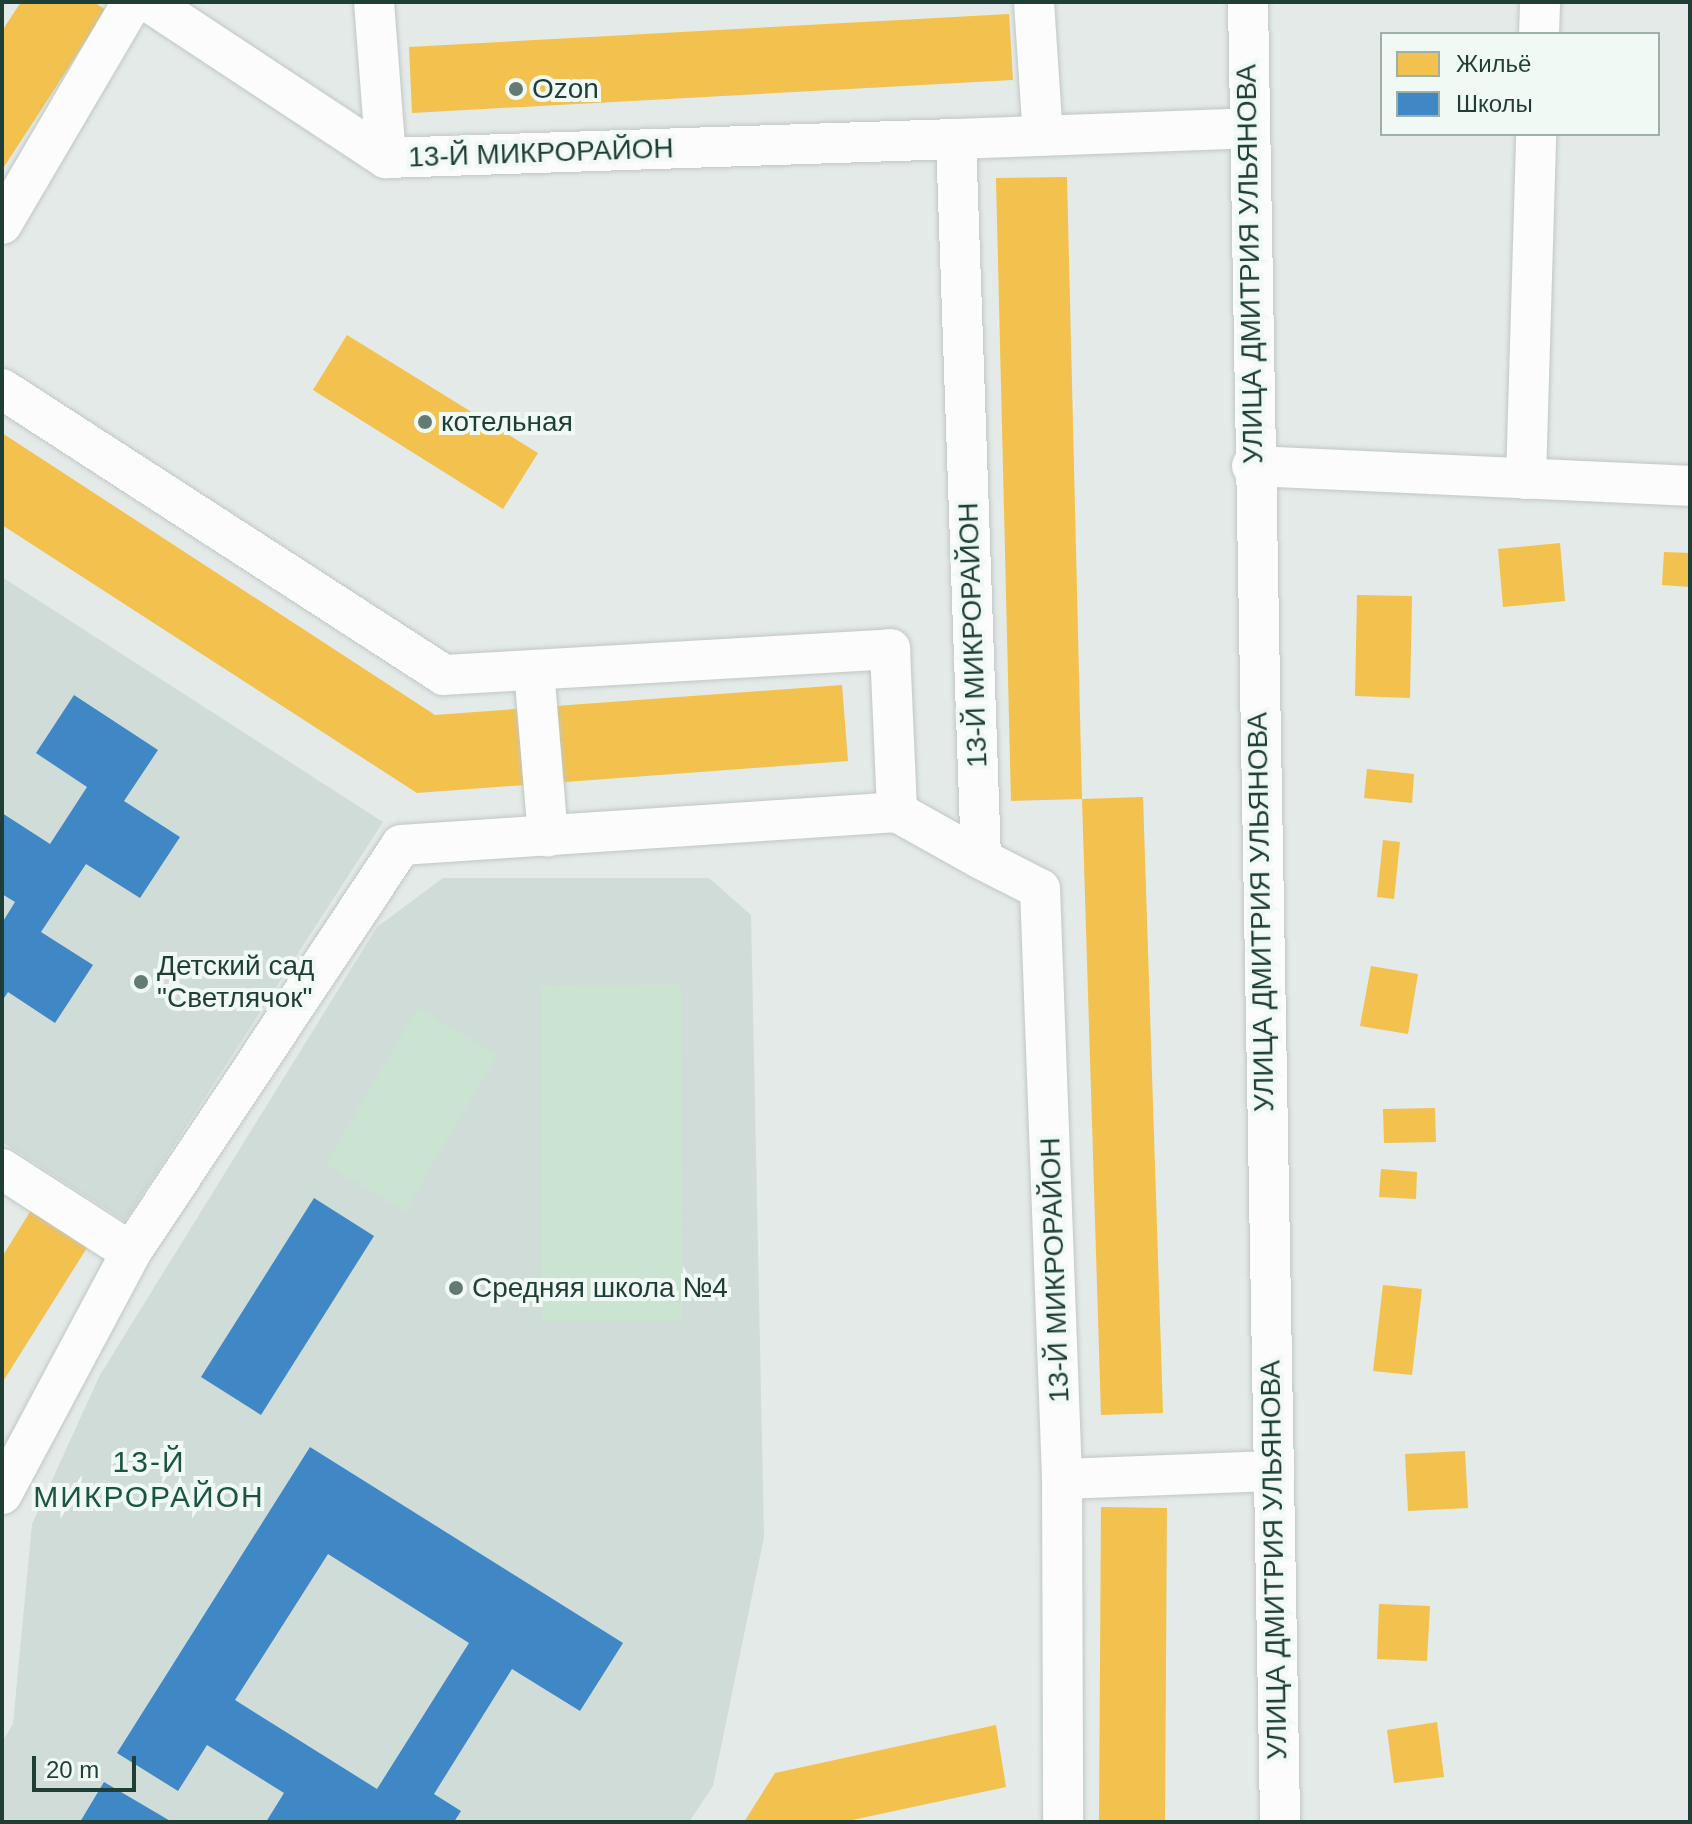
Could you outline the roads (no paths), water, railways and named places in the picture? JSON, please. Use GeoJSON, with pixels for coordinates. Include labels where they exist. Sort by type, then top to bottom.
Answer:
{"type":"FeatureCollection","features":[{"type":"Feature","properties":{"kind":"street"},"geometry":{"type":"LineString","coordinates":[[2,224],[132,2]]}},
{"type":"Feature","properties":{"kind":"street"},"geometry":{"type":"LineString","coordinates":[[149,2],[386,158]]}},
{"type":"Feature","properties":{"kind":"street","name":"13-Й МИКРОРАЙОН"},"geometry":{"type":"LineString","coordinates":[[374,2],[386,158],[956,139],[981,859],[1040,889],[1062,1479],[1063,1822]]}},
{"type":"Feature","properties":{"kind":"street"},"geometry":{"type":"LineString","coordinates":[[1034,2],[1043,136]]}},
{"type":"Feature","properties":{"kind":"street","name":"УЛИЦА ДМИТРИЯ УЛЬЯНОВА"},"geometry":{"type":"LineString","coordinates":[[1248,2],[1252,466],[1280,1822]]}},
{"type":"Feature","properties":{"kind":"street"},"geometry":{"type":"LineString","coordinates":[[1539,32],[1540,2]]}},
{"type":"Feature","properties":{"kind":"street"},"geometry":{"type":"LineString","coordinates":[[956,139],[1250,128]]}},
{"type":"Feature","properties":{"kind":"street"},"geometry":{"type":"LineString","coordinates":[[1526,479],[1536,136]]}},
{"type":"Feature","properties":{"kind":"street"},"geometry":{"type":"LineString","coordinates":[[2,389],[444,675],[890,649],[897,812]]}},
{"type":"Feature","properties":{"kind":"street"},"geometry":{"type":"LineString","coordinates":[[1252,466],[1690,486]]}},
{"type":"Feature","properties":{"kind":"street"},"geometry":{"type":"LineString","coordinates":[[534,670],[548,836]]}},
{"type":"Feature","properties":{"kind":"street"},"geometry":{"type":"LineString","coordinates":[[2,1494],[131,1252],[401,845],[897,812],[981,859]]}},
{"type":"Feature","properties":{"kind":"street"},"geometry":{"type":"LineString","coordinates":[[8,1187],[131,1252]]}},
{"type":"Feature","properties":{"kind":"street"},"geometry":{"type":"LineString","coordinates":[[1062,1479],[1272,1471]]}},
{"type":"Feature","properties":{"kind":"place","name":"Ozon"},"geometry":{"type":"Point","coordinates":[516,89]}},
{"type":"Feature","properties":{"kind":"place","name":"котельная"},"geometry":{"type":"Point","coordinates":[425,422]}},
{"type":"Feature","properties":{"kind":"place","name":"Детский сад \"Светлячок\""},"geometry":{"type":"Point","coordinates":[141,982]}},
{"type":"Feature","properties":{"kind":"place","name":"Средняя школа №4"},"geometry":{"type":"Point","coordinates":[456,1288]}},
{"type":"Feature","properties":{"kind":"district","name":"13-Й МИКРОРАЙОН"},"geometry":{"type":"Point","coordinates":[149,1479]}}]}
